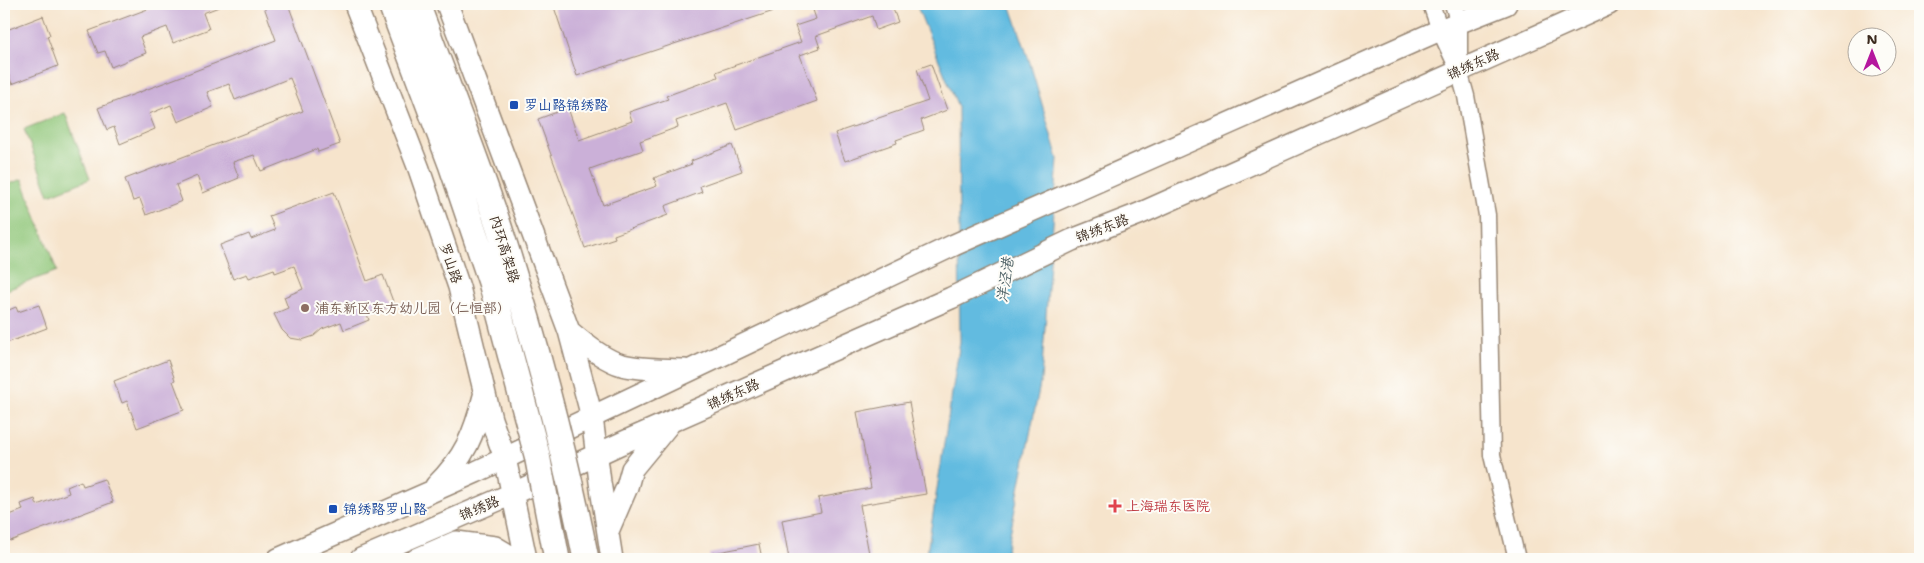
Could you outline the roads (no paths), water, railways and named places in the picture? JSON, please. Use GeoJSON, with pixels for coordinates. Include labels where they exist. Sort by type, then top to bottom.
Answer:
{"type":"FeatureCollection","features":[{"type":"Feature","properties":{"kind":"highway","name":"内环高架路"},"geometry":{"type":"LineString","coordinates":[[391,4],[452,164],[491,282],[537,454],[557,559]]}},
{"type":"Feature","properties":{"kind":"highway","name":"内环高架路"},"geometry":{"type":"LineString","coordinates":[[416,4],[499,227],[542,370],[586,559]]}},
{"type":"Feature","properties":{"kind":"main road","name":"罗山路"},"geometry":{"type":"LineString","coordinates":[[355,4],[419,169],[456,278],[491,418],[505,458],[526,559]]}},
{"type":"Feature","properties":{"kind":"main road"},"geometry":{"type":"LineString","coordinates":[[447,4],[569,331],[592,417],[612,559]]}},
{"type":"Feature","properties":{"kind":"main road"},"geometry":{"type":"LineString","coordinates":[[278,559],[505,458],[954,245],[1450,19],[1506,4]]}},
{"type":"Feature","properties":{"kind":"main road","name":"锦绣东路"},"geometry":{"type":"LineString","coordinates":[[597,456],[951,298],[1072,240],[1139,214],[1609,4]]}},
{"type":"Feature","properties":{"kind":"main road"},"geometry":{"type":"LineString","coordinates":[[569,331],[585,346],[621,364],[646,369],[691,370]]}},
{"type":"Feature","properties":{"kind":"main road"},"geometry":{"type":"LineString","coordinates":[[430,492],[453,469],[468,447],[477,424],[485,393]]}},
{"type":"Feature","properties":{"kind":"main road"},"geometry":{"type":"LineString","coordinates":[[608,531],[627,487],[632,469],[671,422]]}},
{"type":"Feature","properties":{"kind":"main road","name":"锦绣路"},"geometry":{"type":"LineString","coordinates":[[361,559],[597,456]]}},
{"type":"Feature","properties":{"kind":"main road"},"geometry":{"type":"LineString","coordinates":[[417,559],[456,542],[495,547],[515,559]]}},
{"type":"Feature","properties":{"kind":"street"},"geometry":{"type":"LineString","coordinates":[[1431,4],[1450,19],[1458,71],[1466,96],[1487,216],[1492,455],[1517,559]]}},
{"type":"Feature","properties":{"kind":"water","name":"洋泾港"},"geometry":{"type":"Polygon","coordinates":[[[916,4],[1010,4],[1030,63],[1058,159],[1041,379],[1005,559],[926,559],[960,342],[958,107],[916,4]]]}},
{"type":"Feature","properties":{"kind":"place","name":"罗山路锦绣路"},"geometry":{"type":"Point","coordinates":[514,105]}},
{"type":"Feature","properties":{"kind":"place","name":"浦东新区东方幼儿园（仁恒部）"},"geometry":{"type":"Point","coordinates":[305,308]}},
{"type":"Feature","properties":{"kind":"place","name":"上海瑞东医院"},"geometry":{"type":"Point","coordinates":[1115,506]}},
{"type":"Feature","properties":{"kind":"place","name":"锦绣路罗山路"},"geometry":{"type":"Point","coordinates":[333,509]}}]}
